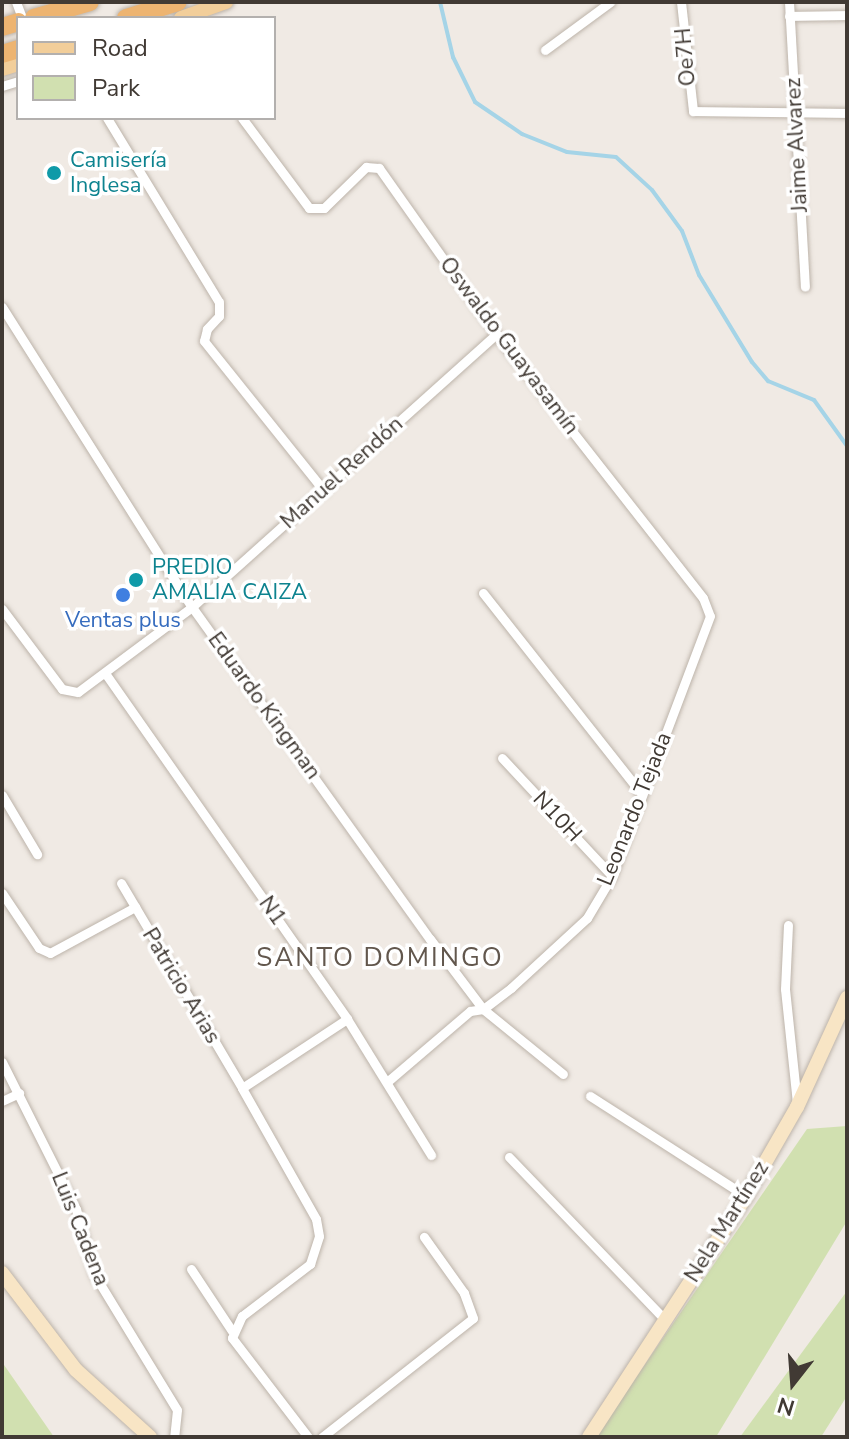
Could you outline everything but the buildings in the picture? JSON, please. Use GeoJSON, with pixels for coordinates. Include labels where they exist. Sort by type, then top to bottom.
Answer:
{"type":"FeatureCollection","features":[{"type":"Feature","properties":{"kind":"highway"},"geometry":{"type":"LineString","coordinates":[[42,11],[90,2]]}},
{"type":"Feature","properties":{"kind":"highway"},"geometry":{"type":"LineString","coordinates":[[132,16],[178,2]]}},
{"type":"Feature","properties":{"kind":"main road"},"geometry":{"type":"LineString","coordinates":[[187,16],[226,2]]}},
{"type":"Feature","properties":{"kind":"main road","name":"Nela Martínez"},"geometry":{"type":"LineString","coordinates":[[589,1437],[746,1196],[797,1107],[847,998]]}},
{"type":"Feature","properties":{"kind":"main road"},"geometry":{"type":"LineString","coordinates":[[2,1273],[76,1370],[150,1437]]}},
{"type":"Feature","properties":{"kind":"street"},"geometry":{"type":"LineString","coordinates":[[545,50],[610,2]]}},
{"type":"Feature","properties":{"kind":"street","name":"Oe7H"},"geometry":{"type":"LineString","coordinates":[[681,2],[693,111],[795,114]]}},
{"type":"Feature","properties":{"kind":"street","name":"Jaime Alvarez"},"geometry":{"type":"LineString","coordinates":[[789,2],[805,287]]}},
{"type":"Feature","properties":{"kind":"street"},"geometry":{"type":"LineString","coordinates":[[789,16],[847,15]]}},
{"type":"Feature","properties":{"kind":"street"},"geometry":{"type":"LineString","coordinates":[[795,114],[847,113]]}},
{"type":"Feature","properties":{"kind":"street"},"geometry":{"type":"LineString","coordinates":[[108,120],[219,302],[219,316],[207,329],[204,341],[324,491]]}},
{"type":"Feature","properties":{"kind":"street","name":"Oswaldo Guayasamín"},"geometry":{"type":"LineString","coordinates":[[243,120],[309,208],[324,208],[366,167],[379,168],[496,334],[697,591]]}},
{"type":"Feature","properties":{"kind":"street","name":"Eduardo Kingman"},"geometry":{"type":"LineString","coordinates":[[2,307],[192,607],[483,1009],[563,1074]]}},
{"type":"Feature","properties":{"kind":"street","name":"Manuel Rendón"},"geometry":{"type":"LineString","coordinates":[[2,609],[70,694],[105,673],[192,607],[496,334]]}},
{"type":"Feature","properties":{"kind":"street","name":"Leonardo Tejada"},"geometry":{"type":"LineString","coordinates":[[387,1082],[470,1011],[483,1009],[587,918],[612,876],[641,793],[708,627],[708,607],[697,591]]}},
{"type":"Feature","properties":{"kind":"street"},"geometry":{"type":"LineString","coordinates":[[483,593],[641,793]]}},
{"type":"Feature","properties":{"kind":"street","name":"N1"},"geometry":{"type":"LineString","coordinates":[[105,673],[347,1019],[431,1155]]}},
{"type":"Feature","properties":{"kind":"street","name":"N10H"},"geometry":{"type":"LineString","coordinates":[[502,758],[612,876]]}},
{"type":"Feature","properties":{"kind":"street"},"geometry":{"type":"LineString","coordinates":[[2,795],[37,854]]}},
{"type":"Feature","properties":{"kind":"street","name":"Patricio Arias"},"geometry":{"type":"LineString","coordinates":[[121,883],[316,1219],[319,1236],[310,1264],[242,1316],[232,1331]]}},
{"type":"Feature","properties":{"kind":"street"},"geometry":{"type":"LineString","coordinates":[[2,893],[44,952],[67,946],[135,907]]}},
{"type":"Feature","properties":{"kind":"street"},"geometry":{"type":"LineString","coordinates":[[788,925],[785,989],[797,1107]]}},
{"type":"Feature","properties":{"kind":"street"},"geometry":{"type":"LineString","coordinates":[[242,1088],[347,1019]]}},
{"type":"Feature","properties":{"kind":"street","name":"Luis Cadena"},"geometry":{"type":"LineString","coordinates":[[2,1062],[76,1209],[94,1274],[177,1410],[174,1437]]}},
{"type":"Feature","properties":{"kind":"street"},"geometry":{"type":"LineString","coordinates":[[2,1101],[19,1093]]}},
{"type":"Feature","properties":{"kind":"street"},"geometry":{"type":"LineString","coordinates":[[590,1096],[746,1196]]}},
{"type":"Feature","properties":{"kind":"street"},"geometry":{"type":"LineString","coordinates":[[509,1157],[666,1321]]}},
{"type":"Feature","properties":{"kind":"street"},"geometry":{"type":"LineString","coordinates":[[322,1437],[457,1336],[473,1318],[469,1301],[424,1237]]}},
{"type":"Feature","properties":{"kind":"street"},"geometry":{"type":"LineString","coordinates":[[191,1269],[232,1331],[236,1347],[308,1437]]}},
{"type":"Feature","properties":{"kind":"green space"},"geometry":{"type":"Polygon","coordinates":[[[847,1126],[847,1221],[716,1437],[595,1437],[807,1129],[847,1126]]]}},
{"type":"Feature","properties":{"kind":"green space"},"geometry":{"type":"Polygon","coordinates":[[[847,1291],[847,1396],[821,1437],[740,1437],[847,1291]]]}},
{"type":"Feature","properties":{"kind":"green space"},"geometry":{"type":"Polygon","coordinates":[[[2,1362],[54,1437],[2,1437],[2,1362]]]}},
{"type":"Feature","properties":{"kind":"waterway"},"geometry":{"type":"LineString","coordinates":[[440,2],[453,57],[475,102],[522,134],[567,152],[616,157],[652,190],[682,231],[699,275],[752,362],[768,381],[814,400],[847,446]]}},
{"type":"Feature","properties":{"kind":"place","name":"Camisería Inglesa"},"geometry":{"type":"Point","coordinates":[54,173]}},
{"type":"Feature","properties":{"kind":"place","name":"PREDIO AMALIA CAIZA"},"geometry":{"type":"Point","coordinates":[136,580]}},
{"type":"Feature","properties":{"kind":"place","name":"Ventas plus"},"geometry":{"type":"Point","coordinates":[123,595]}},
{"type":"Feature","properties":{"kind":"district","name":"SANTO DOMINGO"},"geometry":{"type":"Point","coordinates":[380,958]}}]}
